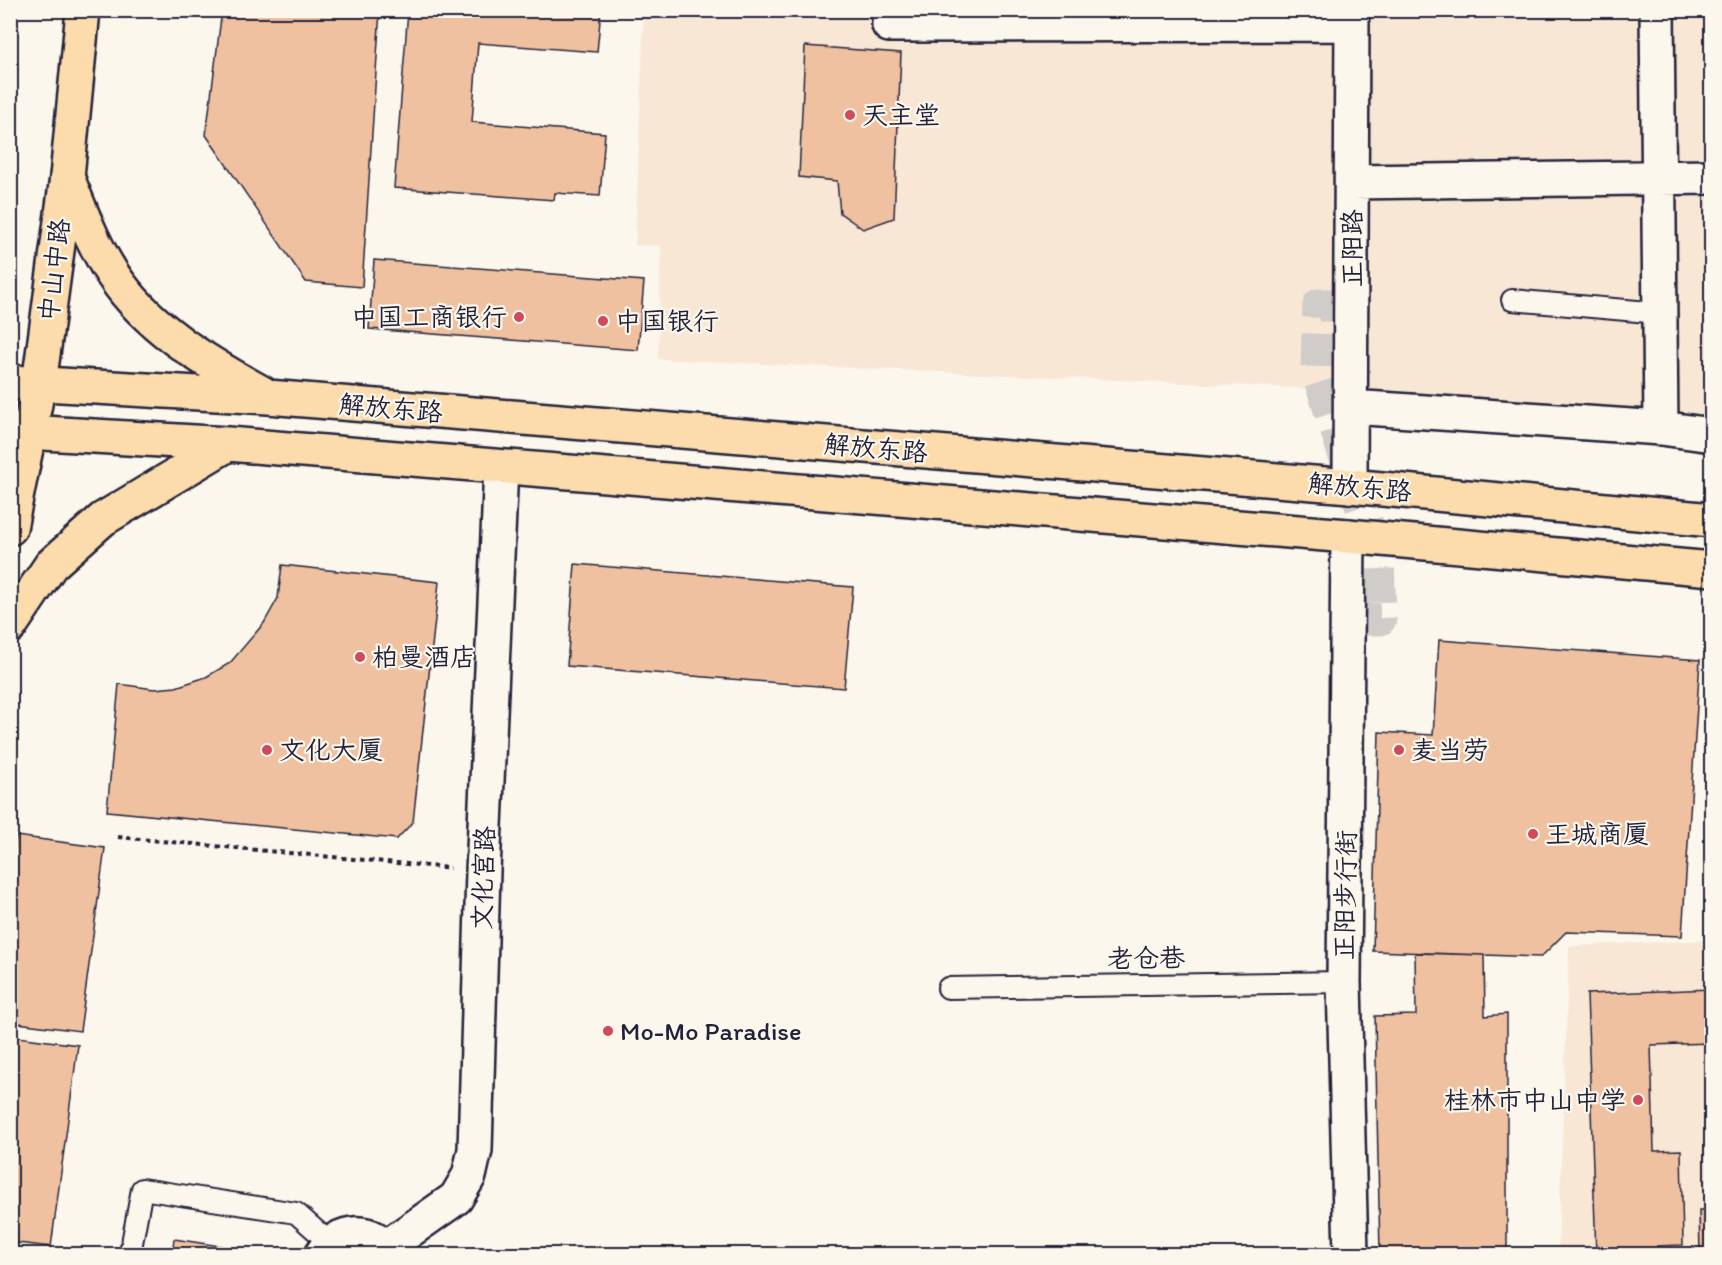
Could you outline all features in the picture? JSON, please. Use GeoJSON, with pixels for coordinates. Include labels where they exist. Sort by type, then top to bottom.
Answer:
{"type":"FeatureCollection","features":[{"type":"Feature","properties":{"kind":"main road","name":"中山中路"},"geometry":{"type":"LineString","coordinates":[[10,528],[25,383],[67,177],[83,10]]}},
{"type":"Feature","properties":{"kind":"main road"},"geometry":{"type":"LineString","coordinates":[[67,177],[93,239],[120,284],[159,328],[213,366],[268,397]]}},
{"type":"Feature","properties":{"kind":"main road","name":"解放东路"},"geometry":{"type":"LineString","coordinates":[[25,383],[268,397],[1350,486],[1712,520]]}},
{"type":"Feature","properties":{"kind":"main road","name":"解放东路"},"geometry":{"type":"LineString","coordinates":[[20,431],[228,444],[1348,536],[1712,569]]}},
{"type":"Feature","properties":{"kind":"main road"},"geometry":{"type":"LineString","coordinates":[[10,626],[51,565],[103,519],[228,444]]}},
{"type":"Feature","properties":{"kind":"street"},"geometry":{"type":"LineString","coordinates":[[890,10],[890,25],[1352,17]]}},
{"type":"Feature","properties":{"kind":"street"},"geometry":{"type":"LineString","coordinates":[[1657,10],[1661,428]]}},
{"type":"Feature","properties":{"kind":"street","name":"正阳路"},"geometry":{"type":"LineString","coordinates":[[1350,486],[1352,17]]}},
{"type":"Feature","properties":{"kind":"street"},"geometry":{"type":"LineString","coordinates":[[1352,182],[1712,177]]}},
{"type":"Feature","properties":{"kind":"street"},"geometry":{"type":"LineString","coordinates":[[1351,407],[1661,428],[1712,435]]}},
{"type":"Feature","properties":{"kind":"street","name":"文化宫路"},"geometry":{"type":"LineString","coordinates":[[387,1251],[456,1198],[469,1176],[475,1150],[483,871],[501,467]]}},
{"type":"Feature","properties":{"kind":"street","name":"正阳步行街"},"geometry":{"type":"LineString","coordinates":[[1348,536],[1344,982],[1351,1254]]}},
{"type":"Feature","properties":{"kind":"street"},"geometry":{"type":"LineString","coordinates":[[326,1249],[340,1236],[353,1233],[370,1237],[387,1251]]}},
{"type":"Feature","properties":{"kind":"lane"},"geometry":{"type":"LineString","coordinates":[[1512,300],[1660,313]]}},
{"type":"Feature","properties":{"kind":"lane","name":"老仓巷"},"geometry":{"type":"LineString","coordinates":[[948,988],[1344,982]]}},
{"type":"Feature","properties":{"kind":"lane"},"geometry":{"type":"LineString","coordinates":[[130,1254],[142,1189],[296,1213],[326,1249]]}},
{"type":"Feature","properties":{"kind":"path"},"geometry":{"type":"LineString","coordinates":[[118,837],[483,871]]}},
{"type":"Feature","properties":{"kind":"shaded area"},"geometry":{"type":"Polygon","coordinates":[[[644,11],[1711,11],[1711,445],[1295,388],[658,359],[661,246],[635,245],[644,11]]]}},
{"type":"Feature","properties":{"kind":"shaded area","name":"桂林市中山中学"},"geometry":{"type":"Polygon","coordinates":[[[1711,940],[1711,1254],[1558,1254],[1569,946],[1711,940]]]}},
{"type":"Feature","properties":{"kind":"building"},"geometry":{"type":"Polygon","coordinates":[[[222,10],[380,10],[362,287],[306,282],[206,135],[222,10]]]}},
{"type":"Feature","properties":{"kind":"building"},"geometry":{"type":"Polygon","coordinates":[[[408,10],[601,10],[597,52],[478,43],[472,122],[605,133],[600,196],[555,193],[554,200],[394,188],[408,10]]]}},
{"type":"Feature","properties":{"kind":"building","name":"天主堂"},"geometry":{"type":"Polygon","coordinates":[[[805,46],[901,53],[894,218],[863,229],[840,213],[837,181],[799,177],[805,46]]]}},
{"type":"Feature","properties":{"kind":"building"},"geometry":{"type":"Polygon","coordinates":[[[374,260],[644,281],[638,350],[369,329],[374,260]]]}},
{"type":"Feature","properties":{"kind":"building"},"geometry":{"type":"Polygon","coordinates":[[[575,564],[853,587],[844,688],[567,666],[575,564]]]}},
{"type":"Feature","properties":{"kind":"building","name":"文化大厦"},"geometry":{"type":"Polygon","coordinates":[[[282,565],[439,582],[413,822],[397,839],[107,811],[119,684],[154,689],[176,687],[206,677],[230,663],[264,623],[278,598],[282,565]]]}},
{"type":"Feature","properties":{"kind":"building","name":"王城商厦"},"geometry":{"type":"Polygon","coordinates":[[[1439,640],[1700,660],[1682,936],[1566,932],[1541,957],[1373,951],[1379,732],[1433,735],[1439,640]]]}},
{"type":"Feature","properties":{"kind":"building"},"geometry":{"type":"Polygon","coordinates":[[[1712,763],[1712,803],[1706,802],[1712,763]]]}},
{"type":"Feature","properties":{"kind":"building"},"geometry":{"type":"Polygon","coordinates":[[[16,836],[105,848],[80,1031],[10,1022],[10,880],[16,836]]]}},
{"type":"Feature","properties":{"kind":"building"},"geometry":{"type":"Polygon","coordinates":[[[1415,953],[1484,955],[1485,1016],[1507,1014],[1507,1254],[1380,1254],[1375,1016],[1416,1015],[1415,953]]]}},
{"type":"Feature","properties":{"kind":"building"},"geometry":{"type":"Polygon","coordinates":[[[1712,989],[1712,1043],[1651,1045],[1654,1151],[1681,1150],[1683,1245],[1657,1246],[1658,1254],[1596,1254],[1587,994],[1712,989]]]}},
{"type":"Feature","properties":{"kind":"building"},"geometry":{"type":"Polygon","coordinates":[[[10,1036],[78,1045],[51,1247],[10,1242],[10,1036]]]}},
{"type":"Feature","properties":{"kind":"building"},"geometry":{"type":"Polygon","coordinates":[[[1699,1210],[1712,1210],[1712,1252],[1700,1253],[1699,1210]]]}},
{"type":"Feature","properties":{"kind":"building"},"geometry":{"type":"Polygon","coordinates":[[[174,1239],[273,1254],[172,1254],[174,1239]]]}},
{"type":"Feature","properties":{"kind":"tunnel"},"geometry":{"type":"LineString","coordinates":[[1348,619],[1380,619],[1378,558],[1317,370],[1319,305],[1351,305]]}},
{"type":"Feature","properties":{"kind":"place","name":"天主堂"},"geometry":{"type":"Point","coordinates":[850,115]}},
{"type":"Feature","properties":{"kind":"place","name":"中国工商银行"},"geometry":{"type":"Point","coordinates":[519,317]}},
{"type":"Feature","properties":{"kind":"place","name":"中国银行"},"geometry":{"type":"Point","coordinates":[603,321]}},
{"type":"Feature","properties":{"kind":"place","name":"柏曼酒店"},"geometry":{"type":"Point","coordinates":[360,657]}},
{"type":"Feature","properties":{"kind":"place","name":"文化大厦"},"geometry":{"type":"Point","coordinates":[267,750]}},
{"type":"Feature","properties":{"kind":"place","name":"麦当劳"},"geometry":{"type":"Point","coordinates":[1399,750]}},
{"type":"Feature","properties":{"kind":"place","name":"王城商厦"},"geometry":{"type":"Point","coordinates":[1533,834]}},
{"type":"Feature","properties":{"kind":"place","name":"Mo-Mo Paradise"},"geometry":{"type":"Point","coordinates":[608,1031]}},
{"type":"Feature","properties":{"kind":"place","name":"桂林市中山中学"},"geometry":{"type":"Point","coordinates":[1638,1100]}}]}
